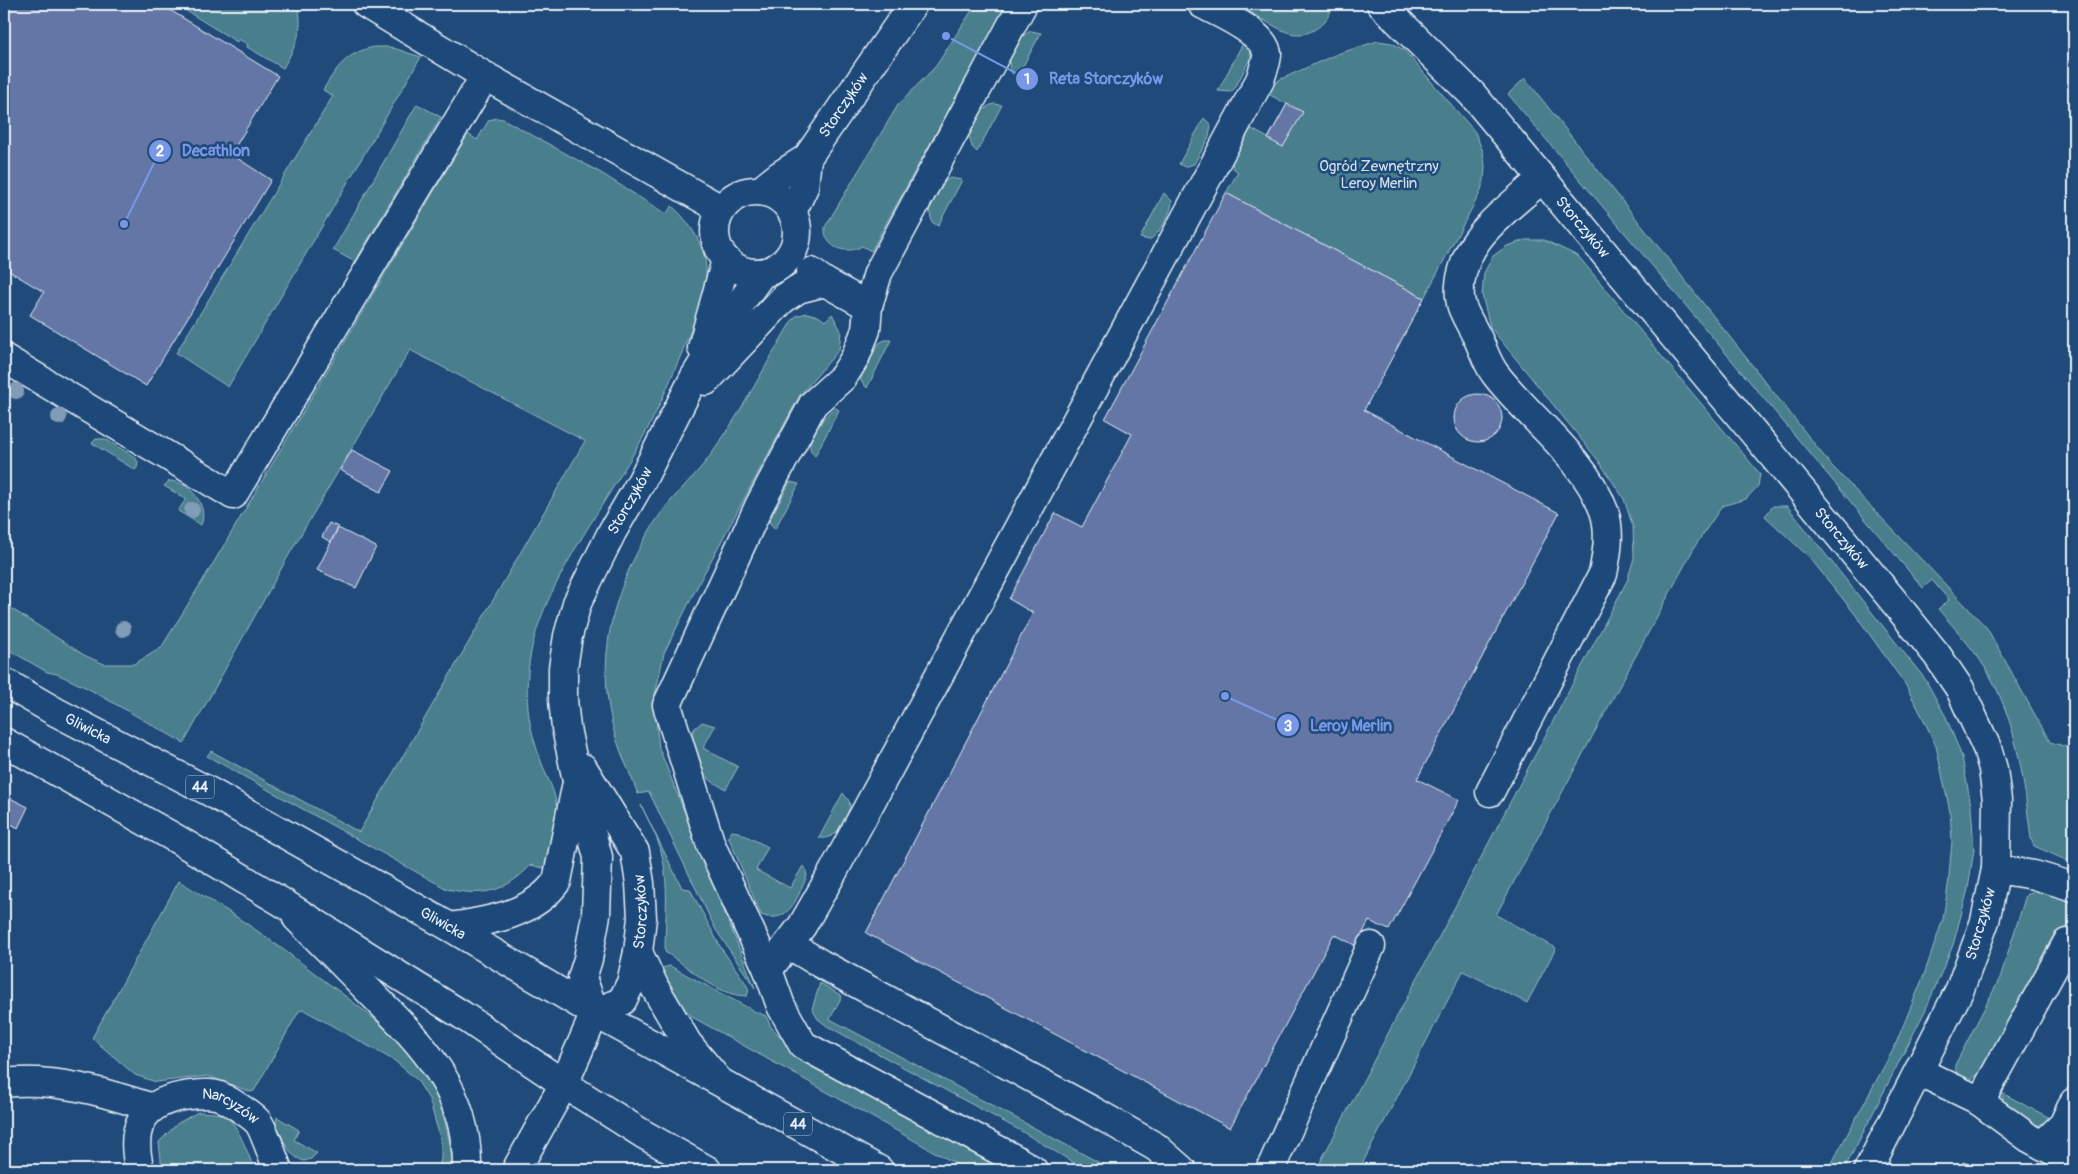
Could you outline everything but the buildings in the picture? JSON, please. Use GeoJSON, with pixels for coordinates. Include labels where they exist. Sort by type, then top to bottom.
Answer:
{"type":"FeatureCollection","features":[{"type":"Feature","properties":{"kind":"street"},"geometry":{"type":"LineString","coordinates":[[366,4],[485,76],[721,209]]}},
{"type":"Feature","properties":{"kind":"street","name":"Storczyków"},"geometry":{"type":"LineString","coordinates":[[760,191],[807,158],[913,4]]}},
{"type":"Feature","properties":{"kind":"street"},"geometry":{"type":"LineString","coordinates":[[1023,4],[878,272],[868,306],[866,330],[855,358],[843,377],[813,404],[759,506],[667,704],[710,845],[768,970],[781,1006],[802,1045],[1033,1170]]}},
{"type":"Feature","properties":{"kind":"street"},"geometry":{"type":"LineString","coordinates":[[768,970],[807,918],[877,792],[1117,342],[1260,80],[1268,54],[1262,42],[1252,32],[1202,4]]}},
{"type":"Feature","properties":{"kind":"street","name":"Storczyków"},"geometry":{"type":"LineString","coordinates":[[1381,4],[1472,94],[1892,599],[1937,656],[1960,689],[1987,748],[1993,770],[1997,800],[1996,869],[1985,922],[1960,989],[1920,1072],[1868,1170]]}},
{"type":"Feature","properties":{"kind":"street"},"geometry":{"type":"LineString","coordinates":[[4,358],[233,495],[485,76]]}},
{"type":"Feature","properties":{"kind":"street"},"geometry":{"type":"LineString","coordinates":[[792,212],[804,187],[807,158]]}},
{"type":"Feature","properties":{"kind":"street"},"geometry":{"type":"LineString","coordinates":[[1490,792],[1603,574],[1607,552],[1607,525],[1598,498],[1584,475],[1545,428],[1495,374],[1462,306],[1461,278],[1478,239],[1541,179]]}},
{"type":"Feature","properties":{"kind":"street"},"geometry":{"type":"LineString","coordinates":[[760,191],[778,196],[792,212],[798,230],[796,244],[790,256],[780,266],[753,274],[738,270],[718,250],[714,236],[715,222],[721,209],[730,200],[741,193],[760,191]]}},
{"type":"Feature","properties":{"kind":"street"},"geometry":{"type":"LineString","coordinates":[[790,256],[825,282],[868,306]]}},
{"type":"Feature","properties":{"kind":"street"},"geometry":{"type":"LineString","coordinates":[[694,378],[726,260]]}},
{"type":"Feature","properties":{"kind":"street","name":"Storczyków"},"geometry":{"type":"LineString","coordinates":[[572,750],[635,852],[640,883],[642,918],[638,952],[631,983],[622,1001],[595,1013],[582,978],[590,950],[596,915],[598,857],[577,781],[563,700],[563,668],[568,636],[576,603],[612,532],[680,409],[694,378],[762,272]]}},
{"type":"Feature","properties":{"kind":"street"},"geometry":{"type":"LineString","coordinates":[[680,409],[783,299],[798,290],[825,282]]}},
{"type":"Feature","properties":{"kind":"street","name":"Gliwicka"},"geometry":{"type":"LineString","coordinates":[[4,682],[56,712],[210,792],[450,927],[595,1013],[879,1170]]}},
{"type":"Feature","properties":{"kind":"street"},"geometry":{"type":"LineString","coordinates":[[4,742],[175,838],[280,901],[462,1015],[564,1084],[643,1134],[707,1170]]}},
{"type":"Feature","properties":{"kind":"street","name":"Storczyków"},"geometry":{"type":"LineString","coordinates":[[450,927],[503,917],[528,907],[551,889],[557,881],[577,781]]}},
{"type":"Feature","properties":{"kind":"street"},"geometry":{"type":"LineString","coordinates":[[1996,869],[2034,875],[2074,887]]}},
{"type":"Feature","properties":{"kind":"street"},"geometry":{"type":"LineString","coordinates":[[280,901],[407,1029],[430,1056],[441,1073],[457,1108],[468,1157],[468,1170]]}},
{"type":"Feature","properties":{"kind":"street"},"geometry":{"type":"LineString","coordinates":[[1980,1102],[2067,943]]}},
{"type":"Feature","properties":{"kind":"street"},"geometry":{"type":"LineString","coordinates":[[788,944],[820,964],[1101,1115],[1156,1147],[1182,1170]]}},
{"type":"Feature","properties":{"kind":"street"},"geometry":{"type":"LineString","coordinates":[[1270,1170],[1371,946]]}},
{"type":"Feature","properties":{"kind":"street"},"geometry":{"type":"LineString","coordinates":[[638,952],[655,988],[688,1044],[717,1079]]}},
{"type":"Feature","properties":{"kind":"street"},"geometry":{"type":"LineString","coordinates":[[516,1170],[564,1084],[595,1013]]}},
{"type":"Feature","properties":{"kind":"street"},"geometry":{"type":"LineString","coordinates":[[1920,1072],[1980,1102],[2029,1138],[2074,1162]]}},
{"type":"Feature","properties":{"kind":"street"},"geometry":{"type":"LineString","coordinates":[[4,1083],[56,1083],[104,1092],[150,1107],[140,1121],[136,1133],[135,1155],[140,1170]]}},
{"type":"Feature","properties":{"kind":"street","name":"Narcyzów"},"geometry":{"type":"LineString","coordinates":[[150,1107],[173,1097],[203,1093],[221,1097],[258,1122],[278,1170]]}},
{"type":"Feature","properties":{"kind":"street"},"geometry":{"type":"LineString","coordinates":[[2042,1145],[2063,1125],[2074,1102]]}},
{"type":"Feature","properties":{"kind":"green space"},"geometry":{"type":"Polygon","coordinates":[[[175,4],[298,4],[300,22],[298,38],[283,68],[247,47],[248,45],[239,39],[237,42],[175,4]]]}},
{"type":"Feature","properties":{"kind":"green space"},"geometry":{"type":"Polygon","coordinates":[[[976,4],[1007,4],[871,251],[862,246],[849,250],[837,248],[828,240],[825,234],[825,227],[898,105],[936,66],[976,4]]]}},
{"type":"Feature","properties":{"kind":"green space"},"geometry":{"type":"Polygon","coordinates":[[[1236,4],[1333,4],[1331,11],[1322,24],[1310,32],[1295,34],[1275,27],[1236,4]]]}},
{"type":"Feature","properties":{"kind":"green space"},"geometry":{"type":"Polygon","coordinates":[[[1031,31],[1041,33],[1017,77],[1010,71],[1010,60],[1017,42],[1031,31]]]}},
{"type":"Feature","properties":{"kind":"green space","name":"Ogród Zewnętrzny Leroy Merlin"},"geometry":{"type":"Polygon","coordinates":[[[1378,41],[1392,43],[1404,50],[1475,132],[1483,152],[1484,180],[1480,193],[1424,298],[1226,193],[1238,172],[1233,168],[1232,162],[1250,128],[1268,138],[1287,104],[1268,94],[1274,84],[1337,54],[1378,41]]]}},
{"type":"Feature","properties":{"kind":"green space"},"geometry":{"type":"Polygon","coordinates":[[[1243,43],[1251,50],[1251,57],[1235,88],[1231,92],[1218,91],[1243,43]]]}},
{"type":"Feature","properties":{"kind":"green space"},"geometry":{"type":"Polygon","coordinates":[[[374,47],[390,47],[421,57],[228,387],[176,353],[333,96],[323,90],[328,82],[349,57],[374,47]]]}},
{"type":"Feature","properties":{"kind":"green space"},"geometry":{"type":"Polygon","coordinates":[[[1525,78],[1831,465],[1987,628],[2050,742],[2074,749],[2074,844],[2068,861],[2034,846],[2031,839],[2018,755],[2007,715],[2000,695],[1990,676],[1965,641],[1938,609],[1949,600],[1932,580],[1923,588],[1508,94],[1525,78]]]}},
{"type":"Feature","properties":{"kind":"green space"},"geometry":{"type":"Polygon","coordinates":[[[417,104],[441,117],[355,262],[333,250],[417,104]]]}},
{"type":"Feature","properties":{"kind":"green space"},"geometry":{"type":"Polygon","coordinates":[[[994,104],[1002,105],[977,152],[972,147],[969,136],[982,112],[994,104]]]}},
{"type":"Feature","properties":{"kind":"green space"},"geometry":{"type":"Polygon","coordinates":[[[1204,118],[1211,125],[1209,137],[1194,164],[1185,167],[1179,164],[1204,118]]]}},
{"type":"Feature","properties":{"kind":"green space"},"geometry":{"type":"Polygon","coordinates":[[[503,119],[601,173],[666,214],[672,206],[691,228],[701,246],[706,265],[706,275],[694,323],[645,435],[564,568],[548,601],[532,645],[527,692],[529,717],[537,750],[555,796],[557,811],[555,836],[550,853],[543,868],[531,865],[503,887],[483,892],[472,892],[447,889],[207,756],[211,751],[359,832],[585,441],[410,350],[290,553],[184,743],[87,688],[57,674],[47,672],[4,647],[4,604],[84,655],[104,664],[134,664],[161,648],[468,134],[477,140],[489,120],[503,119]]]}},
{"type":"Feature","properties":{"kind":"green space"},"geometry":{"type":"Polygon","coordinates":[[[950,178],[962,180],[938,226],[932,222],[929,209],[945,181],[950,178]]]}},
{"type":"Feature","properties":{"kind":"green space"},"geometry":{"type":"Polygon","coordinates":[[[1164,193],[1172,201],[1161,229],[1149,240],[1140,238],[1164,193]]]}},
{"type":"Feature","properties":{"kind":"green space"},"geometry":{"type":"Polygon","coordinates":[[[1525,240],[1544,240],[1578,256],[1760,474],[1758,486],[1746,499],[1722,506],[1695,546],[1496,915],[1556,948],[1527,1003],[1463,971],[1359,1170],[1316,1170],[1627,581],[1634,558],[1633,527],[1624,499],[1598,460],[1490,327],[1482,295],[1484,273],[1493,256],[1507,246],[1525,240]]]}},
{"type":"Feature","properties":{"kind":"green space"},"geometry":{"type":"Polygon","coordinates":[[[807,313],[818,316],[825,321],[832,314],[841,331],[839,350],[800,395],[701,579],[664,653],[654,700],[659,748],[755,988],[716,930],[649,792],[638,794],[618,745],[609,708],[606,679],[607,650],[619,594],[643,541],[666,507],[709,458],[745,402],[791,322],[796,316],[807,313]]]}},
{"type":"Feature","properties":{"kind":"green space"},"geometry":{"type":"Polygon","coordinates":[[[891,340],[867,388],[861,381],[861,375],[879,343],[891,340]]]}},
{"type":"Feature","properties":{"kind":"green space"},"geometry":{"type":"Polygon","coordinates":[[[836,408],[839,410],[815,456],[810,448],[811,440],[825,418],[836,408]]]}},
{"type":"Feature","properties":{"kind":"green space"},"geometry":{"type":"Polygon","coordinates":[[[96,439],[105,439],[135,457],[138,462],[137,468],[135,470],[92,443],[96,439]]]}},
{"type":"Feature","properties":{"kind":"green space"},"geometry":{"type":"Polygon","coordinates":[[[169,481],[184,485],[196,496],[202,510],[203,518],[201,525],[178,511],[186,499],[164,486],[169,481]]]}},
{"type":"Feature","properties":{"kind":"green space"},"geometry":{"type":"Polygon","coordinates":[[[790,482],[799,484],[775,529],[769,522],[790,482]]]}},
{"type":"Feature","properties":{"kind":"green space"},"geometry":{"type":"Polygon","coordinates":[[[1773,506],[1787,506],[1925,679],[1946,717],[1962,757],[1971,806],[1974,849],[1968,889],[1953,945],[1925,1011],[1844,1170],[1828,1170],[1894,1048],[1924,975],[1943,919],[1952,841],[1950,812],[1936,746],[1905,684],[1855,614],[1810,558],[1765,516],[1773,506]]]}},
{"type":"Feature","properties":{"kind":"green space"},"geometry":{"type":"Polygon","coordinates":[[[702,722],[715,726],[703,748],[738,767],[726,789],[708,778],[700,768],[695,755],[693,748],[694,729],[702,722]]]}},
{"type":"Feature","properties":{"kind":"green space"},"geometry":{"type":"Polygon","coordinates":[[[843,793],[850,806],[843,824],[831,836],[819,838],[843,793]]]}},
{"type":"Feature","properties":{"kind":"green space"},"geometry":{"type":"Polygon","coordinates":[[[641,805],[682,888],[690,889],[721,948],[745,982],[749,990],[747,996],[736,995],[714,986],[665,952],[666,889],[664,864],[657,840],[641,805]]]}},
{"type":"Feature","properties":{"kind":"green space"},"geometry":{"type":"Polygon","coordinates":[[[732,831],[738,832],[768,847],[756,870],[790,888],[803,866],[805,867],[807,876],[796,900],[785,913],[771,917],[761,915],[729,838],[732,831]]]}},
{"type":"Feature","properties":{"kind":"green space"},"geometry":{"type":"Polygon","coordinates":[[[179,881],[233,914],[277,945],[362,1009],[399,1043],[421,1070],[440,1105],[450,1144],[453,1170],[438,1170],[441,1159],[441,1141],[429,1099],[417,1080],[395,1061],[304,1010],[299,1011],[254,1091],[251,1092],[208,1076],[156,1082],[135,1075],[92,1038],[179,881]]]}},
{"type":"Feature","properties":{"kind":"green space"},"geometry":{"type":"Polygon","coordinates":[[[2035,892],[2046,893],[2074,903],[2074,941],[2055,932],[1984,1069],[1972,1079],[1962,1077],[1958,1074],[1955,1065],[2000,978],[2026,895],[2035,892]]]}},
{"type":"Feature","properties":{"kind":"green space"},"geometry":{"type":"Polygon","coordinates":[[[670,966],[766,1016],[771,1027],[792,1048],[1015,1170],[967,1170],[694,1018],[682,1007],[658,969],[670,966]]]}},
{"type":"Feature","properties":{"kind":"green space"},"geometry":{"type":"Polygon","coordinates":[[[820,983],[842,996],[830,1019],[1113,1170],[1086,1170],[1021,1131],[827,1026],[818,1019],[812,1009],[820,983]]]}},
{"type":"Feature","properties":{"kind":"green space"},"geometry":{"type":"Polygon","coordinates":[[[2002,1093],[2050,1118],[2045,1123],[2039,1125],[2027,1122],[2004,1106],[2002,1093]]]}},
{"type":"Feature","properties":{"kind":"green space"},"geometry":{"type":"Polygon","coordinates":[[[198,1112],[218,1113],[227,1117],[232,1122],[255,1170],[162,1170],[159,1142],[178,1123],[198,1112]]]}},
{"type":"Feature","properties":{"kind":"green space"},"geometry":{"type":"Polygon","coordinates":[[[277,1117],[299,1130],[294,1140],[317,1153],[311,1159],[304,1161],[289,1151],[276,1123],[277,1117]]]}},
{"type":"Feature","properties":{"kind":"place","name":"Reta Storczyków"},"geometry":{"type":"Point","coordinates":[946,36]}},
{"type":"Feature","properties":{"kind":"place","name":"Decathlon"},"geometry":{"type":"Point","coordinates":[124,224]}},
{"type":"Feature","properties":{"kind":"place","name":"Leroy Merlin"},"geometry":{"type":"Point","coordinates":[1225,696]}}]}
